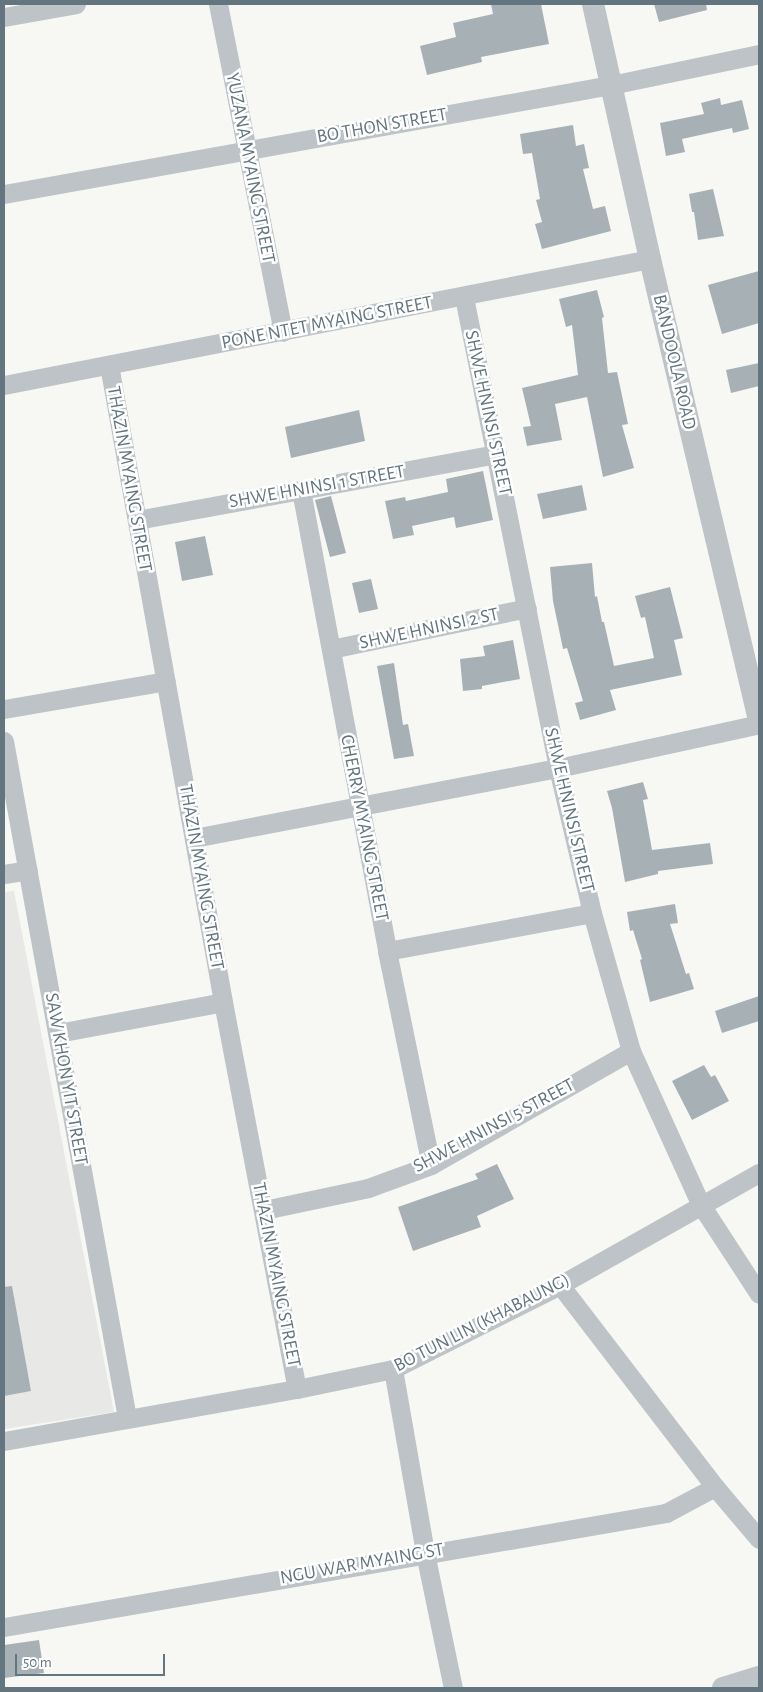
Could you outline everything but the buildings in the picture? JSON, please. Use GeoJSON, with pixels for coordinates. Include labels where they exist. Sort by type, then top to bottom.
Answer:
{"type":"FeatureCollection","features":[{"type":"Feature","properties":{"kind":"street"},"geometry":{"type":"LineString","coordinates":[[4,18],[76,4]]}},
{"type":"Feature","properties":{"kind":"street","name":"YUZANA MYAING STREET"},"geometry":{"type":"LineString","coordinates":[[218,4],[282,332]]}},
{"type":"Feature","properties":{"kind":"street","name":"BANDOOLA ROAD"},"geometry":{"type":"LineString","coordinates":[[593,4],[650,259],[759,720]]}},
{"type":"Feature","properties":{"kind":"street","name":"BO THON STREET"},"geometry":{"type":"LineString","coordinates":[[4,194],[611,85],[759,54]]}},
{"type":"Feature","properties":{"kind":"street","name":"PONE NTET MYAING STREET"},"geometry":{"type":"LineString","coordinates":[[4,385],[650,259]]}},
{"type":"Feature","properties":{"kind":"street","name":"SHWE HNINSI STREET"},"geometry":{"type":"LineString","coordinates":[[464,296],[497,454],[558,768],[592,912],[631,1051],[701,1205],[759,1294]]}},
{"type":"Feature","properties":{"kind":"street","name":"THAZIN MYAING STREET"},"geometry":{"type":"LineString","coordinates":[[109,365],[223,1002],[297,1389]]}},
{"type":"Feature","properties":{"kind":"street","name":"SHWE HNINSI 1 STREET"},"geometry":{"type":"LineString","coordinates":[[137,520],[497,454]]}},
{"type":"Feature","properties":{"kind":"street","name":"CHERRY MYAING STREET"},"geometry":{"type":"LineString","coordinates":[[301,490],[387,951],[431,1165]]}},
{"type":"Feature","properties":{"kind":"street","name":"SHWE HNINSI 2 ST"},"geometry":{"type":"LineString","coordinates":[[330,649],[527,608]]}},
{"type":"Feature","properties":{"kind":"street"},"geometry":{"type":"LineString","coordinates":[[4,709],[166,681]]}},
{"type":"Feature","properties":{"kind":"street"},"geometry":{"type":"LineString","coordinates":[[194,838],[558,768],[759,724]]}},
{"type":"Feature","properties":{"kind":"street","name":"SAW KHON YIT STREET"},"geometry":{"type":"LineString","coordinates":[[4,740],[128,1418]]}},
{"type":"Feature","properties":{"kind":"street"},"geometry":{"type":"LineString","coordinates":[[4,874],[28,870]]}},
{"type":"Feature","properties":{"kind":"street"},"geometry":{"type":"LineString","coordinates":[[387,951],[592,912]]}},
{"type":"Feature","properties":{"kind":"street"},"geometry":{"type":"LineString","coordinates":[[58,1034],[223,1002]]}},
{"type":"Feature","properties":{"kind":"street","name":"SHWE HNINSI 5 STREET"},"geometry":{"type":"LineString","coordinates":[[264,1210],[368,1188],[431,1165],[631,1051]]}},
{"type":"Feature","properties":{"kind":"street","name":"BO TUN LIN (KHABAUNG)"},"geometry":{"type":"LineString","coordinates":[[4,1441],[297,1389],[393,1369],[560,1285],[759,1173]]}},
{"type":"Feature","properties":{"kind":"street"},"geometry":{"type":"LineString","coordinates":[[560,1285],[715,1487],[759,1539]]}},
{"type":"Feature","properties":{"kind":"street"},"geometry":{"type":"LineString","coordinates":[[393,1369],[425,1553],[453,1688]]}},
{"type":"Feature","properties":{"kind":"street","name":"NGU WAR MYAING ST"},"geometry":{"type":"LineString","coordinates":[[4,1627],[666,1513],[715,1487]]}},
{"type":"Feature","properties":{"kind":"street"},"geometry":{"type":"LineString","coordinates":[[723,1688],[759,1677]]}},
{"type":"Feature","properties":{"kind":"shaded area"},"geometry":{"type":"Polygon","coordinates":[[[14,891],[114,1412],[4,1429],[4,892],[14,891]]]}}]}
